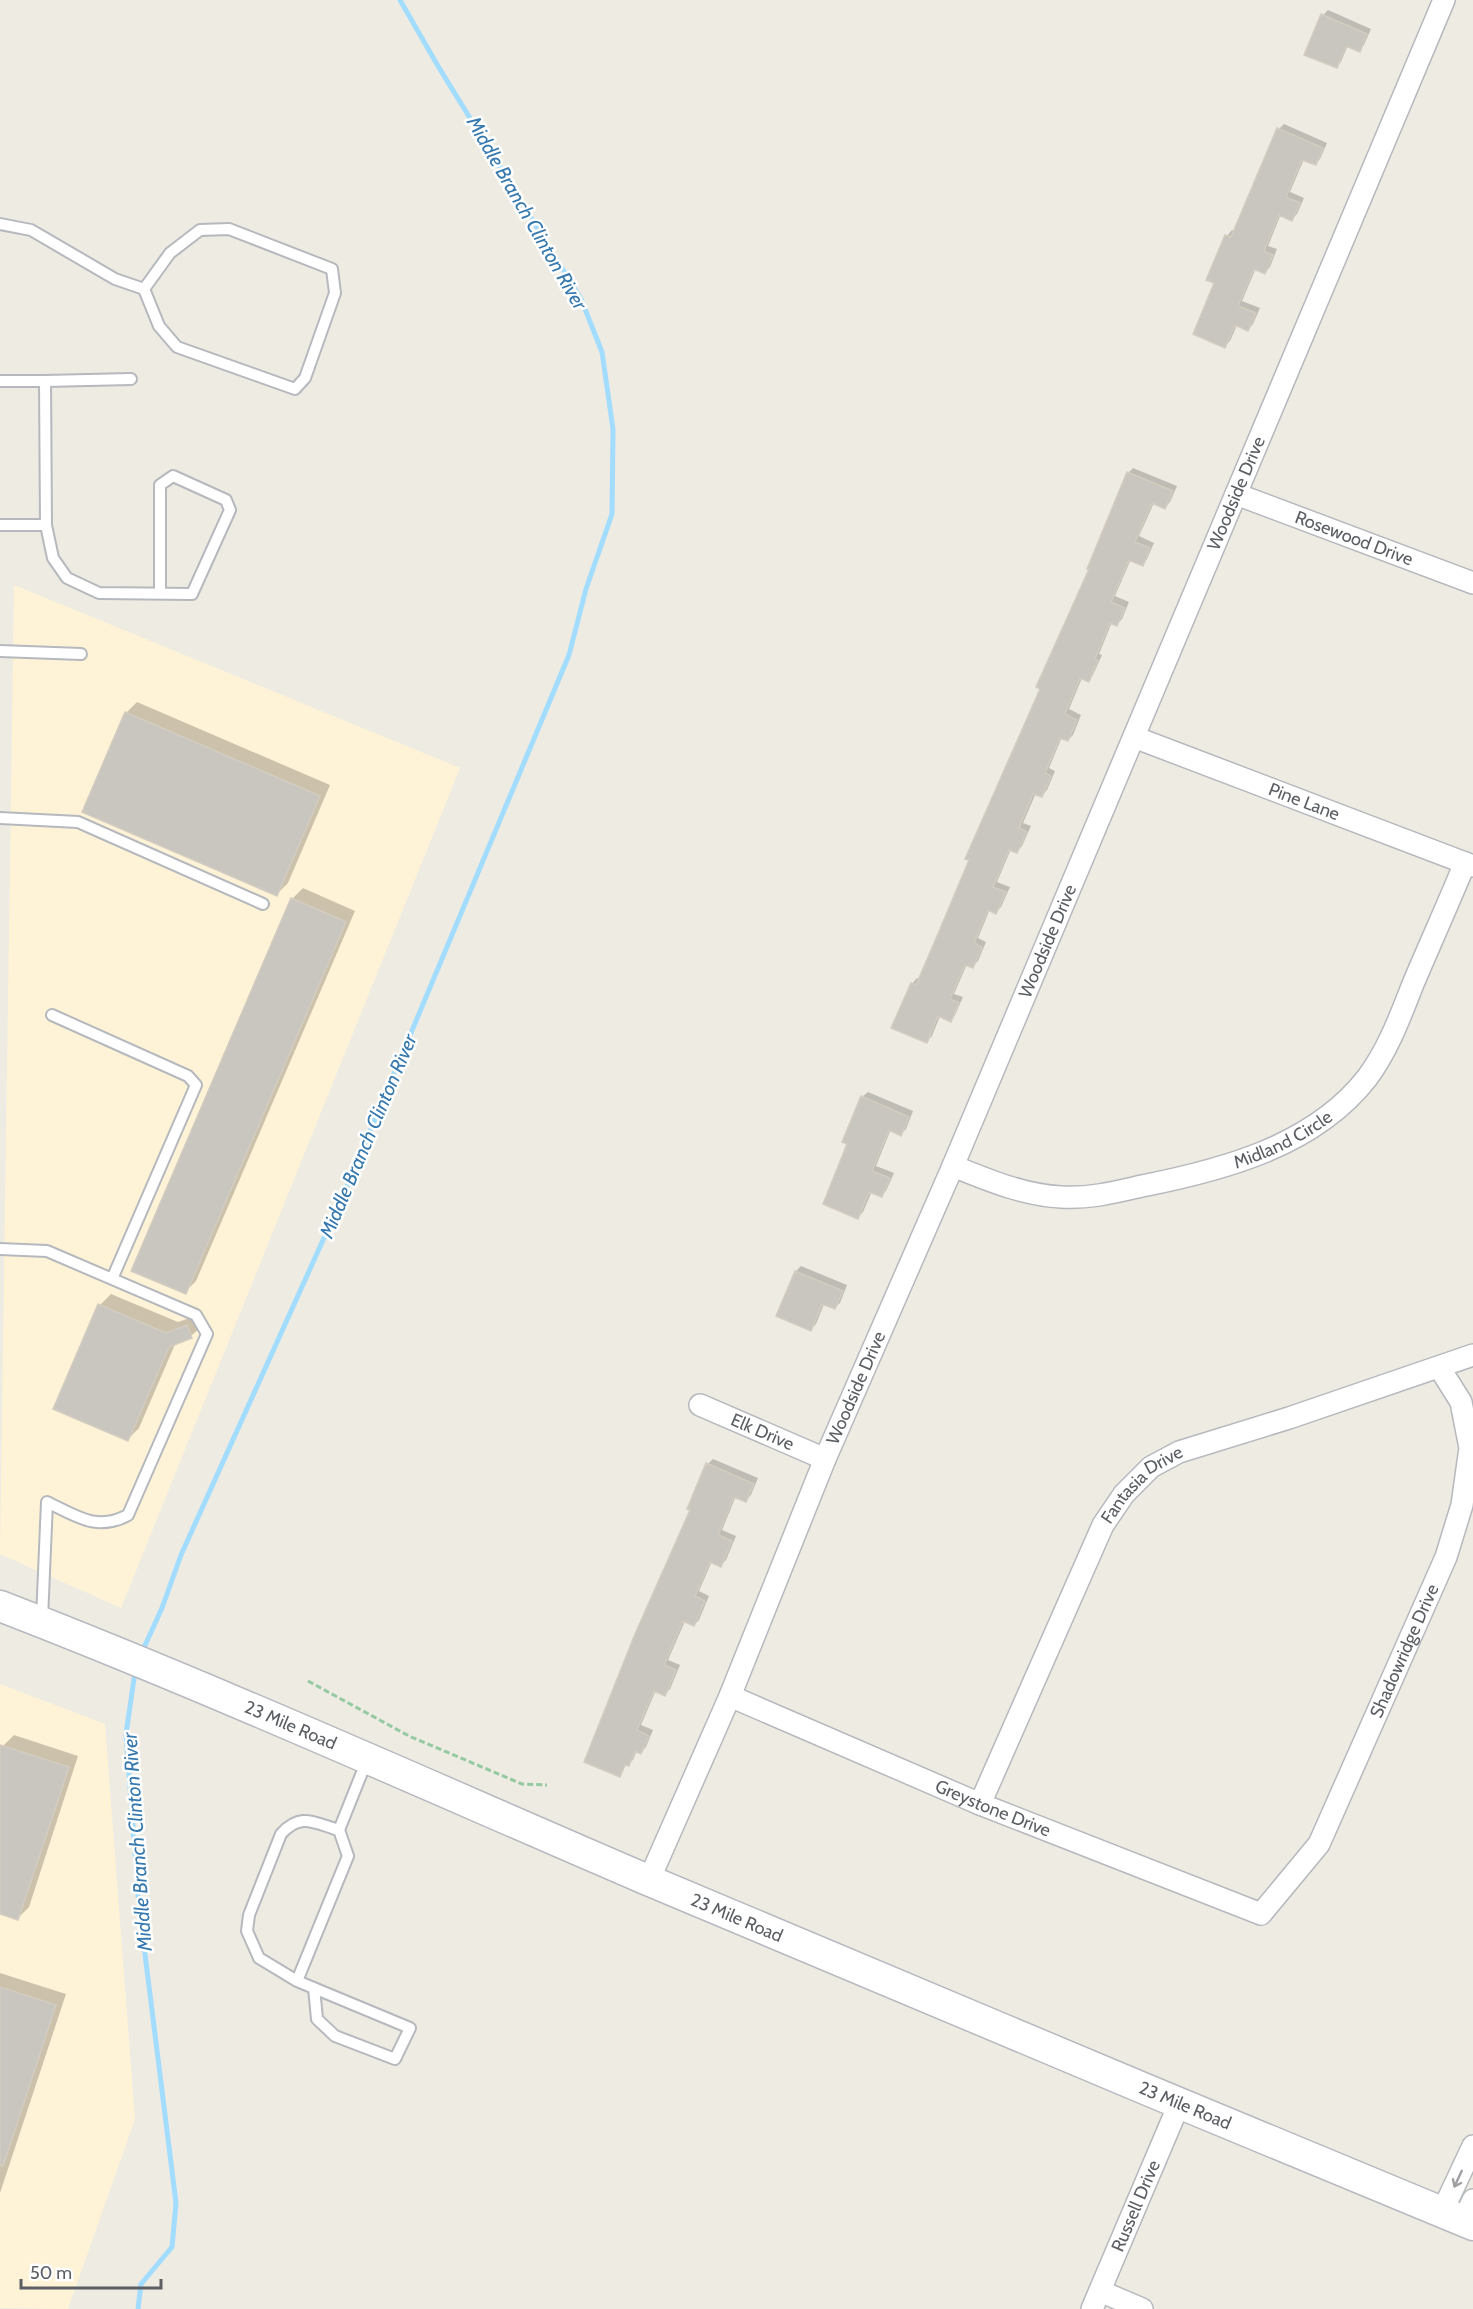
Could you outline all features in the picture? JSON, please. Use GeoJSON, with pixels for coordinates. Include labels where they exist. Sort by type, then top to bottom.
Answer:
{"type":"FeatureCollection","features":[{"type":"Feature","properties":{"kind":"main road","name":"23 Mile Road"},"geometry":{"type":"LineString","coordinates":[[0,1606],[114,1650],[649,1880],[1180,2102],[1463,2214]]}},
{"type":"Feature","properties":{"kind":"street","name":"Woodside Drive"},"geometry":{"type":"LineString","coordinates":[[649,1880],[730,1696],[825,1459],[953,1166],[1444,0]]}},
{"type":"Feature","properties":{"kind":"street","name":"Rosewood Drive"},"geometry":{"type":"LineString","coordinates":[[1236,494],[1473,583]]}},
{"type":"Feature","properties":{"kind":"street","name":"Pine Lane"},"geometry":{"type":"LineString","coordinates":[[1134,737],[1469,865]]}},
{"type":"Feature","properties":{"kind":"street","name":"Midland Circle"},"geometry":{"type":"LineString","coordinates":[[953,1166],[1011,1189],[1038,1195],[1092,1196],[1187,1177],[1228,1165],[1280,1144],[1312,1127],[1342,1106],[1380,1059],[1469,865]]}},
{"type":"Feature","properties":{"kind":"street","name":"Fantasia Drive"},"geometry":{"type":"LineString","coordinates":[[980,1804],[1103,1525],[1124,1494],[1151,1467],[1179,1452],[1473,1355]]}},
{"type":"Feature","properties":{"kind":"street","name":"Shadowridge Drive"},"geometry":{"type":"LineString","coordinates":[[1261,1914],[1319,1844],[1446,1557],[1462,1505],[1470,1448],[1461,1402],[1439,1367]]}},
{"type":"Feature","properties":{"kind":"street","name":"Elk Drive"},"geometry":{"type":"LineString","coordinates":[[700,1405],[825,1459]]}},
{"type":"Feature","properties":{"kind":"street","name":"Greystone Drive"},"geometry":{"type":"LineString","coordinates":[[730,1696],[980,1804],[1261,1914]]}},
{"type":"Feature","properties":{"kind":"street","name":"Russell Drive"},"geometry":{"type":"LineString","coordinates":[[1096,2300],[1180,2102]]}},
{"type":"Feature","properties":{"kind":"street"},"geometry":{"type":"LineString","coordinates":[[1463,2214],[1473,2146]]}},
{"type":"Feature","properties":{"kind":"street"},"geometry":{"type":"LineString","coordinates":[[1096,2300],[1142,2309]]}},
{"type":"Feature","properties":{"kind":"lane"},"geometry":{"type":"LineString","coordinates":[[0,224],[31,231],[116,279],[144,289],[159,326],[177,347],[295,389],[305,378],[335,293],[332,269],[229,229],[200,230],[170,253],[144,289]]}},
{"type":"Feature","properties":{"kind":"lane"},"geometry":{"type":"LineString","coordinates":[[0,381],[131,379]]}},
{"type":"Feature","properties":{"kind":"lane"},"geometry":{"type":"LineString","coordinates":[[45,381],[46,525],[53,558],[68,578],[99,593],[192,594],[230,510],[226,500],[172,476],[160,485],[160,593]]}},
{"type":"Feature","properties":{"kind":"lane"},"geometry":{"type":"LineString","coordinates":[[0,525],[46,525]]}},
{"type":"Feature","properties":{"kind":"lane"},"geometry":{"type":"LineString","coordinates":[[0,651],[81,654]]}},
{"type":"Feature","properties":{"kind":"lane"},"geometry":{"type":"LineString","coordinates":[[0,818],[78,822],[263,904]]}},
{"type":"Feature","properties":{"kind":"lane"},"geometry":{"type":"LineString","coordinates":[[52,1015],[188,1076],[196,1085],[112,1279]]}},
{"type":"Feature","properties":{"kind":"lane"},"geometry":{"type":"LineString","coordinates":[[0,1249],[47,1251],[196,1315],[207,1334],[128,1515],[115,1522],[99,1523],[83,1519],[47,1502],[42,1622]]}},
{"type":"Feature","properties":{"kind":"lane"},"geometry":{"type":"LineString","coordinates":[[297,1981],[348,1856],[339,1830],[367,1760]]}},
{"type":"Feature","properties":{"kind":"lane"},"geometry":{"type":"LineString","coordinates":[[314,1988],[317,2019],[335,2036],[395,2059],[410,2028],[314,1988],[297,1981],[259,1958],[247,1931],[249,1915],[281,1834],[299,1820],[339,1830]]}},
{"type":"Feature","properties":{"kind":"path"},"geometry":{"type":"LineString","coordinates":[[308,1681],[409,1736],[522,1785],[547,1785]]}},
{"type":"Feature","properties":{"kind":"shaded area"},"geometry":{"type":"Polygon","coordinates":[[[14,585],[460,768],[121,1608],[0,1554],[14,585]]]}},
{"type":"Feature","properties":{"kind":"shaded area"},"geometry":{"type":"Polygon","coordinates":[[[0,1684],[105,1724],[135,2119],[68,2309],[0,2308],[0,1684]]]}},
{"type":"Feature","properties":{"kind":"building"},"geometry":{"type":"Polygon","coordinates":[[[1321,14],[1367,34],[1360,52],[1346,46],[1337,68],[1304,55],[1321,14]]]}},
{"type":"Feature","properties":{"kind":"building"},"geometry":{"type":"Polygon","coordinates":[[[1277,128],[1323,148],[1316,165],[1302,160],[1286,197],[1300,203],[1292,221],[1279,215],[1264,251],[1273,255],[1265,274],[1254,269],[1238,306],[1256,313],[1248,331],[1235,325],[1225,348],[1193,334],[1214,283],[1206,280],[1225,235],[1231,237],[1277,128]]]}},
{"type":"Feature","properties":{"kind":"building"},"geometry":{"type":"Polygon","coordinates":[[[1127,472],[1173,491],[1165,509],[1152,503],[1135,542],[1150,548],[1143,566],[1129,560],[1111,602],[1125,608],[1117,626],[1110,623],[1095,659],[1098,660],[1089,682],[1080,678],[1065,714],[1077,720],[1068,741],[1060,738],[1045,773],[1051,776],[1042,797],[1033,794],[1019,828],[1027,832],[1017,853],[1009,850],[993,887],[1006,892],[996,914],[988,910],[974,943],[982,947],[973,968],[965,965],[950,999],[959,1003],[951,1022],[938,1016],[927,1043],[891,1028],[911,983],[916,985],[940,929],[969,860],[965,859],[1040,689],[1036,687],[1089,569],[1087,569],[1127,472]]]}},
{"type":"Feature","properties":{"kind":"building"},"geometry":{"type":"Polygon","coordinates":[[[125,712],[320,796],[277,896],[82,812],[125,712]]]}},
{"type":"Feature","properties":{"kind":"building"},"geometry":{"type":"Polygon","coordinates":[[[291,898],[346,922],[186,1294],[131,1271],[291,898]]]}},
{"type":"Feature","properties":{"kind":"building"},"geometry":{"type":"Polygon","coordinates":[[[861,1096],[909,1117],[901,1136],[889,1130],[872,1171],[890,1178],[882,1197],[869,1192],[858,1219],[823,1204],[847,1144],[842,1142],[861,1096]]]}},
{"type":"Feature","properties":{"kind":"building"},"geometry":{"type":"Polygon","coordinates":[[[795,1271],[843,1291],[835,1309],[822,1304],[811,1331],[776,1316],[795,1271]]]}},
{"type":"Feature","properties":{"kind":"building"},"geometry":{"type":"Polygon","coordinates":[[[98,1304],[166,1333],[187,1325],[192,1338],[169,1347],[128,1441],[53,1409],[98,1304]]]}},
{"type":"Feature","properties":{"kind":"building"},"geometry":{"type":"Polygon","coordinates":[[[706,1463],[754,1484],[746,1502],[734,1497],[718,1535],[732,1541],[721,1567],[710,1562],[695,1596],[705,1601],[694,1626],[683,1621],[664,1665],[676,1670],[665,1696],[654,1691],[637,1730],[649,1736],[641,1754],[635,1751],[629,1766],[625,1765],[620,1777],[584,1762],[635,1634],[690,1510],[687,1509],[706,1463]]]}},
{"type":"Feature","properties":{"kind":"building"},"geometry":{"type":"Polygon","coordinates":[[[0,1745],[69,1767],[18,1920],[0,1914],[0,1745]]]}},
{"type":"Feature","properties":{"kind":"building"},"geometry":{"type":"Polygon","coordinates":[[[0,1987],[56,2005],[3,2166],[0,2165],[0,1987]]]}},
{"type":"Feature","properties":{"kind":"waterway","name":"Middle Branch Clinton River"},"geometry":{"type":"LineString","coordinates":[[142,1652],[162,1608],[181,1555],[342,1198],[569,655],[586,589],[612,514],[613,429],[602,352],[581,299],[400,0]]}},
{"type":"Feature","properties":{"kind":"waterway","name":"Middle Branch Clinton River"},"geometry":{"type":"LineString","coordinates":[[135,1672],[126,1734],[139,1906],[176,2203],[172,2247],[141,2284],[138,2309]]}}]}
